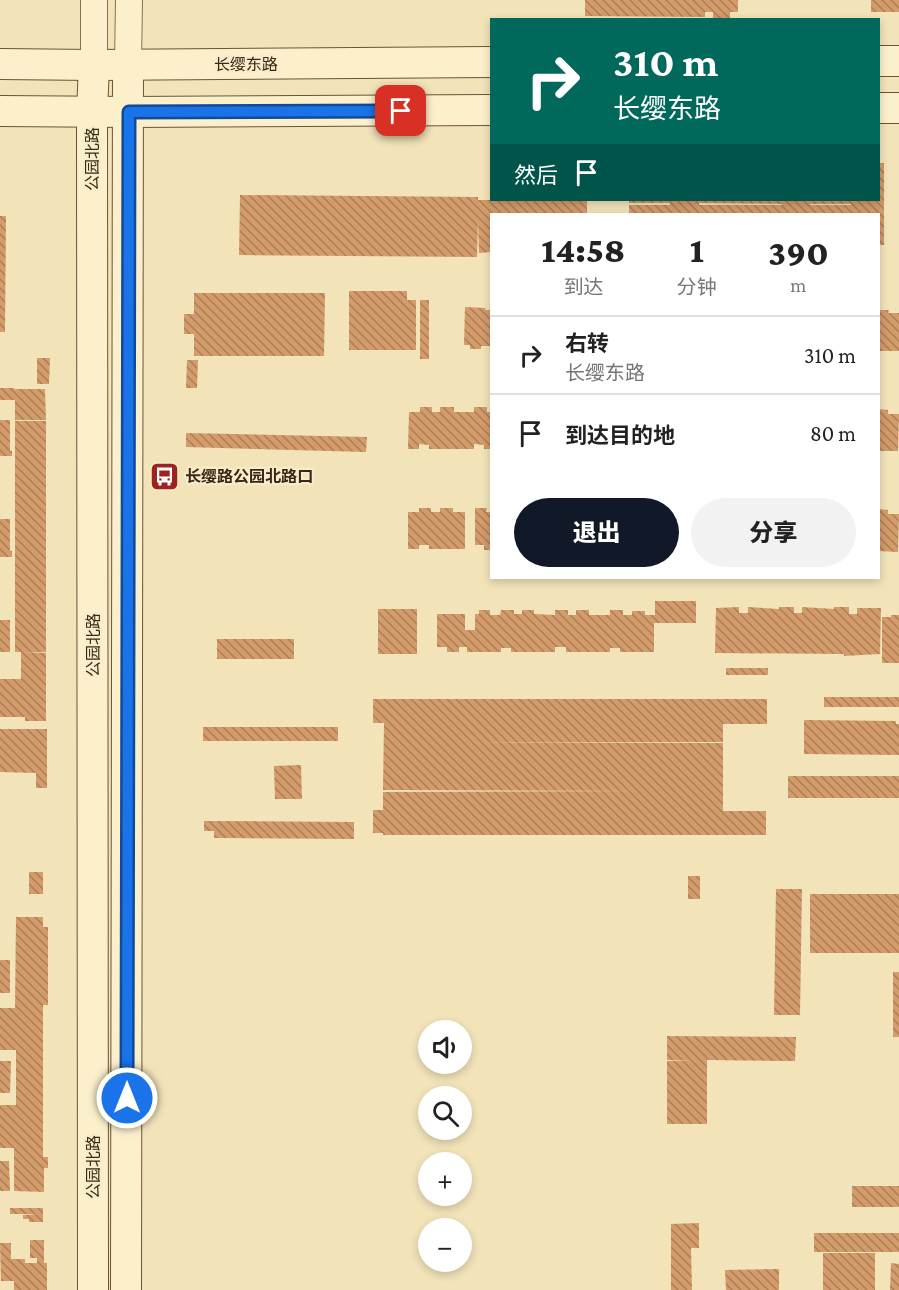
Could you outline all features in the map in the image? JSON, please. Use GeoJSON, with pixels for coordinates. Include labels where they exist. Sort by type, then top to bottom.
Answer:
{"type":"FeatureCollection","features":[{"type":"Feature","properties":{"kind":"main road"},"geometry":{"type":"LineString","coordinates":[[880,61],[899,61]]}},
{"type":"Feature","properties":{"kind":"main road","name":"长缨东路"},"geometry":{"type":"LineString","coordinates":[[0,64],[490,62]]}},
{"type":"Feature","properties":{"kind":"main road","name":"公园北路"},"geometry":{"type":"LineString","coordinates":[[126,1290],[128,64]]}},
{"type":"Feature","properties":{"kind":"main road","name":"公园北路"},"geometry":{"type":"LineString","coordinates":[[93,1290],[92,112],[94,65]]}},
{"type":"Feature","properties":{"kind":"main road"},"geometry":{"type":"LineString","coordinates":[[880,108],[899,108]]}},
{"type":"Feature","properties":{"kind":"main road"},"geometry":{"type":"LineString","coordinates":[[0,111],[490,110]]}},
{"type":"Feature","properties":{"kind":"street","name":"公园北路"},"geometry":{"type":"LineString","coordinates":[[94,0],[94,65]]}},
{"type":"Feature","properties":{"kind":"street","name":"公园北路"},"geometry":{"type":"LineString","coordinates":[[128,64],[129,0]]}},
{"type":"Feature","properties":{"kind":"building"},"geometry":{"type":"Polygon","coordinates":[[[585,0],[738,0],[738,12],[730,12],[730,18],[713,18],[713,12],[705,12],[705,17],[585,16],[585,0]]]}},
{"type":"Feature","properties":{"kind":"building"},"geometry":{"type":"Polygon","coordinates":[[[871,0],[899,0],[899,12],[871,12],[871,0]]]}},
{"type":"Feature","properties":{"kind":"building"},"geometry":{"type":"Polygon","coordinates":[[[880,163],[884,163],[884,245],[880,245],[880,213],[629,213],[629,205],[670,205],[670,203],[629,203],[629,201],[880,201],[880,163]],[[699,203],[699,205],[782,205],[699,203]],[[810,204],[810,205],[851,205],[810,204]]]}},
{"type":"Feature","properties":{"kind":"building"},"geometry":{"type":"Polygon","coordinates":[[[240,195],[478,197],[478,200],[490,201],[587,201],[587,213],[490,213],[490,252],[479,253],[478,221],[477,257],[239,255],[240,195]]]}},
{"type":"Feature","properties":{"kind":"building"},"geometry":{"type":"Polygon","coordinates":[[[0,216],[6,216],[5,332],[0,332],[0,216]]]}},
{"type":"Feature","properties":{"kind":"building"},"geometry":{"type":"Polygon","coordinates":[[[349,291],[407,291],[407,300],[416,300],[416,350],[349,350],[349,291]]]}},
{"type":"Feature","properties":{"kind":"building"},"geometry":{"type":"Polygon","coordinates":[[[194,293],[325,293],[324,356],[194,356],[194,334],[184,334],[184,314],[194,314],[194,293]]]}},
{"type":"Feature","properties":{"kind":"building"},"geometry":{"type":"Polygon","coordinates":[[[420,300],[429,300],[429,359],[420,359],[420,300]]]}},
{"type":"Feature","properties":{"kind":"building"},"geometry":{"type":"Polygon","coordinates":[[[465,307],[490,310],[490,346],[470,349],[470,345],[464,345],[465,307]]]}},
{"type":"Feature","properties":{"kind":"building"},"geometry":{"type":"Polygon","coordinates":[[[880,310],[899,313],[899,351],[880,351],[880,310]]]}},
{"type":"Feature","properties":{"kind":"building"},"geometry":{"type":"Polygon","coordinates":[[[37,358],[50,358],[49,384],[37,384],[37,358]]]}},
{"type":"Feature","properties":{"kind":"building"},"geometry":{"type":"Polygon","coordinates":[[[187,360],[198,360],[197,388],[186,388],[187,360]]]}},
{"type":"Feature","properties":{"kind":"building"},"geometry":{"type":"Polygon","coordinates":[[[0,388],[45,389],[46,420],[15,420],[15,400],[0,400],[0,388]]]}},
{"type":"Feature","properties":{"kind":"building"},"geometry":{"type":"Polygon","coordinates":[[[420,407],[432,407],[432,412],[440,412],[440,407],[454,407],[454,412],[474,412],[474,407],[487,407],[487,412],[490,412],[490,449],[484,449],[484,445],[474,444],[474,449],[429,449],[429,445],[419,444],[419,449],[408,449],[409,412],[420,412],[420,407]]]}},
{"type":"Feature","properties":{"kind":"building"},"geometry":{"type":"Polygon","coordinates":[[[880,409],[888,410],[888,414],[899,414],[898,451],[880,451],[880,409]]]}},
{"type":"Feature","properties":{"kind":"building"},"geometry":{"type":"Polygon","coordinates":[[[0,420],[10,420],[12,456],[0,456],[0,420]]]}},
{"type":"Feature","properties":{"kind":"building"},"geometry":{"type":"Polygon","coordinates":[[[15,421],[46,421],[46,652],[25,652],[46,653],[46,721],[25,721],[25,717],[0,717],[0,679],[21,679],[21,652],[15,652],[15,421]]]}},
{"type":"Feature","properties":{"kind":"building"},"geometry":{"type":"Polygon","coordinates":[[[186,433],[367,437],[366,452],[186,447],[186,433]]]}},
{"type":"Feature","properties":{"kind":"building"},"geometry":{"type":"Polygon","coordinates":[[[419,508],[431,508],[431,512],[440,512],[440,508],[453,508],[453,512],[465,512],[465,549],[429,549],[429,545],[419,545],[419,549],[408,549],[408,512],[419,512],[419,508]]]}},
{"type":"Feature","properties":{"kind":"building"},"geometry":{"type":"Polygon","coordinates":[[[475,508],[487,508],[486,512],[490,512],[490,550],[484,550],[484,545],[475,545],[475,508]]]}},
{"type":"Feature","properties":{"kind":"building"},"geometry":{"type":"Polygon","coordinates":[[[880,509],[888,510],[888,514],[899,514],[898,552],[880,551],[880,509]]]}},
{"type":"Feature","properties":{"kind":"building"},"geometry":{"type":"Polygon","coordinates":[[[0,519],[10,519],[12,557],[0,557],[0,519]]]}},
{"type":"Feature","properties":{"kind":"building"},"geometry":{"type":"Polygon","coordinates":[[[655,601],[696,601],[696,623],[654,623],[654,652],[620,652],[620,648],[610,648],[610,652],[566,652],[566,647],[555,647],[555,652],[511,652],[511,648],[501,648],[501,652],[467,652],[467,647],[459,647],[459,652],[447,652],[447,647],[437,647],[437,614],[465,614],[465,630],[475,630],[475,614],[479,614],[479,610],[490,610],[490,615],[500,615],[501,610],[514,610],[514,614],[522,614],[522,610],[534,610],[534,614],[555,615],[555,610],[568,610],[568,615],[576,615],[576,610],[589,610],[589,615],[610,615],[610,610],[623,610],[623,615],[632,615],[632,611],[645,611],[645,615],[655,615],[655,601]]]}},
{"type":"Feature","properties":{"kind":"building"},"geometry":{"type":"Polygon","coordinates":[[[739,607],[739,613],[748,613],[748,607],[779,609],[779,607],[794,607],[794,613],[802,613],[802,607],[834,609],[834,607],[849,607],[849,614],[857,614],[857,608],[881,608],[880,654],[844,656],[844,654],[715,653],[716,608],[739,607]]]}},
{"type":"Feature","properties":{"kind":"building"},"geometry":{"type":"Polygon","coordinates":[[[378,609],[417,609],[417,654],[378,654],[378,609]]]}},
{"type":"Feature","properties":{"kind":"building"},"geometry":{"type":"Polygon","coordinates":[[[891,615],[899,615],[899,663],[882,663],[882,617],[891,617],[891,615]]]}},
{"type":"Feature","properties":{"kind":"building"},"geometry":{"type":"Polygon","coordinates":[[[0,620],[10,620],[10,652],[0,652],[0,620]]]}},
{"type":"Feature","properties":{"kind":"building"},"geometry":{"type":"Polygon","coordinates":[[[217,639],[294,639],[294,659],[217,659],[217,639]]]}},
{"type":"Feature","properties":{"kind":"building"},"geometry":{"type":"Polygon","coordinates":[[[726,668],[768,668],[768,675],[726,675],[726,668]]]}},
{"type":"Feature","properties":{"kind":"building"},"geometry":{"type":"Polygon","coordinates":[[[824,697],[899,697],[899,707],[824,707],[824,697]]]}},
{"type":"Feature","properties":{"kind":"building"},"geometry":{"type":"Polygon","coordinates":[[[373,699],[767,699],[767,724],[723,724],[723,742],[467,742],[723,743],[723,811],[766,811],[766,835],[383,835],[383,833],[373,833],[373,810],[383,810],[383,792],[640,791],[383,790],[384,723],[373,723],[373,699]]]}},
{"type":"Feature","properties":{"kind":"building"},"geometry":{"type":"Polygon","coordinates":[[[804,720],[896,721],[896,724],[899,724],[899,755],[804,754],[804,720]]]}},
{"type":"Feature","properties":{"kind":"building"},"geometry":{"type":"Polygon","coordinates":[[[203,727],[338,727],[338,741],[203,741],[203,727]]]}},
{"type":"Feature","properties":{"kind":"building"},"geometry":{"type":"Polygon","coordinates":[[[0,729],[47,729],[47,788],[36,788],[36,773],[0,772],[0,729]]]}},
{"type":"Feature","properties":{"kind":"building"},"geometry":{"type":"Polygon","coordinates":[[[301,765],[302,799],[275,799],[274,766],[301,765]]]}},
{"type":"Feature","properties":{"kind":"building"},"geometry":{"type":"Polygon","coordinates":[[[788,776],[899,776],[899,798],[788,798],[788,776]]]}},
{"type":"Feature","properties":{"kind":"building"},"geometry":{"type":"Polygon","coordinates":[[[204,821],[354,822],[354,839],[214,838],[214,831],[204,831],[204,821]]]}},
{"type":"Feature","properties":{"kind":"building"},"geometry":{"type":"Polygon","coordinates":[[[29,872],[43,872],[43,894],[29,894],[29,872]]]}},
{"type":"Feature","properties":{"kind":"building"},"geometry":{"type":"Polygon","coordinates":[[[688,876],[700,876],[700,899],[688,899],[688,876]]]}},
{"type":"Feature","properties":{"kind":"building"},"geometry":{"type":"Polygon","coordinates":[[[776,889],[802,889],[800,1015],[774,1015],[776,889]]]}},
{"type":"Feature","properties":{"kind":"building"},"geometry":{"type":"Polygon","coordinates":[[[810,894],[899,894],[899,953],[810,953],[810,894]]]}},
{"type":"Feature","properties":{"kind":"building"},"geometry":{"type":"Polygon","coordinates":[[[16,917],[43,917],[43,927],[48,927],[48,1005],[43,1005],[43,1157],[48,1157],[48,1168],[44,1168],[44,1192],[14,1191],[14,1148],[0,1148],[0,1105],[16,1105],[16,1050],[0,1050],[0,1008],[15,1008],[16,917]]]}},
{"type":"Feature","properties":{"kind":"building"},"geometry":{"type":"Polygon","coordinates":[[[0,960],[10,960],[10,993],[0,993],[0,960]]]}},
{"type":"Feature","properties":{"kind":"building"},"geometry":{"type":"Polygon","coordinates":[[[893,972],[899,972],[899,1037],[893,1037],[893,972]]]}},
{"type":"Feature","properties":{"kind":"building"},"geometry":{"type":"Polygon","coordinates":[[[667,1036],[796,1037],[795,1061],[707,1060],[707,1124],[667,1124],[667,1061],[693,1060],[667,1060],[667,1036]]]}},
{"type":"Feature","properties":{"kind":"building"},"geometry":{"type":"Polygon","coordinates":[[[0,1061],[11,1061],[10,1093],[0,1093],[0,1061]]]}},
{"type":"Feature","properties":{"kind":"building"},"geometry":{"type":"Polygon","coordinates":[[[0,1161],[9,1161],[10,1191],[0,1191],[0,1161]]]}},
{"type":"Feature","properties":{"kind":"building"},"geometry":{"type":"Polygon","coordinates":[[[852,1186],[899,1186],[899,1207],[852,1207],[852,1186]]]}},
{"type":"Feature","properties":{"kind":"building"},"geometry":{"type":"Polygon","coordinates":[[[10,1208],[43,1208],[43,1222],[29,1222],[29,1219],[23,1219],[23,1215],[39,1214],[10,1214],[10,1208]]]}},
{"type":"Feature","properties":{"kind":"building"},"geometry":{"type":"Polygon","coordinates":[[[699,1223],[699,1248],[691,1248],[692,1290],[671,1290],[671,1224],[699,1223]]]}},
{"type":"Feature","properties":{"kind":"building"},"geometry":{"type":"Polygon","coordinates":[[[814,1233],[899,1233],[899,1252],[814,1252],[814,1233]]]}},
{"type":"Feature","properties":{"kind":"building"},"geometry":{"type":"Polygon","coordinates":[[[30,1240],[44,1240],[47,1290],[14,1290],[14,1281],[1,1281],[0,1243],[11,1243],[11,1259],[25,1259],[25,1263],[37,1263],[37,1258],[30,1258],[30,1240]]]}},
{"type":"Feature","properties":{"kind":"building"},"geometry":{"type":"Polygon","coordinates":[[[823,1253],[875,1253],[875,1290],[823,1290],[823,1253]]]}},
{"type":"Feature","properties":{"kind":"building"},"geometry":{"type":"Polygon","coordinates":[[[891,1263],[899,1264],[899,1290],[890,1290],[891,1263]]]}},
{"type":"Feature","properties":{"kind":"building"},"geometry":{"type":"Polygon","coordinates":[[[779,1269],[779,1290],[726,1290],[725,1270],[779,1269]]]}},
{"type":"Feature","properties":{"kind":"place","name":"长缨路公园北路口"},"geometry":{"type":"Point","coordinates":[164,476]}},
{"type":"Feature","properties":{"kind":"route"},"geometry":{"type":"LineString","coordinates":[[127,1098],[129,112],[401,111]]}}]}
